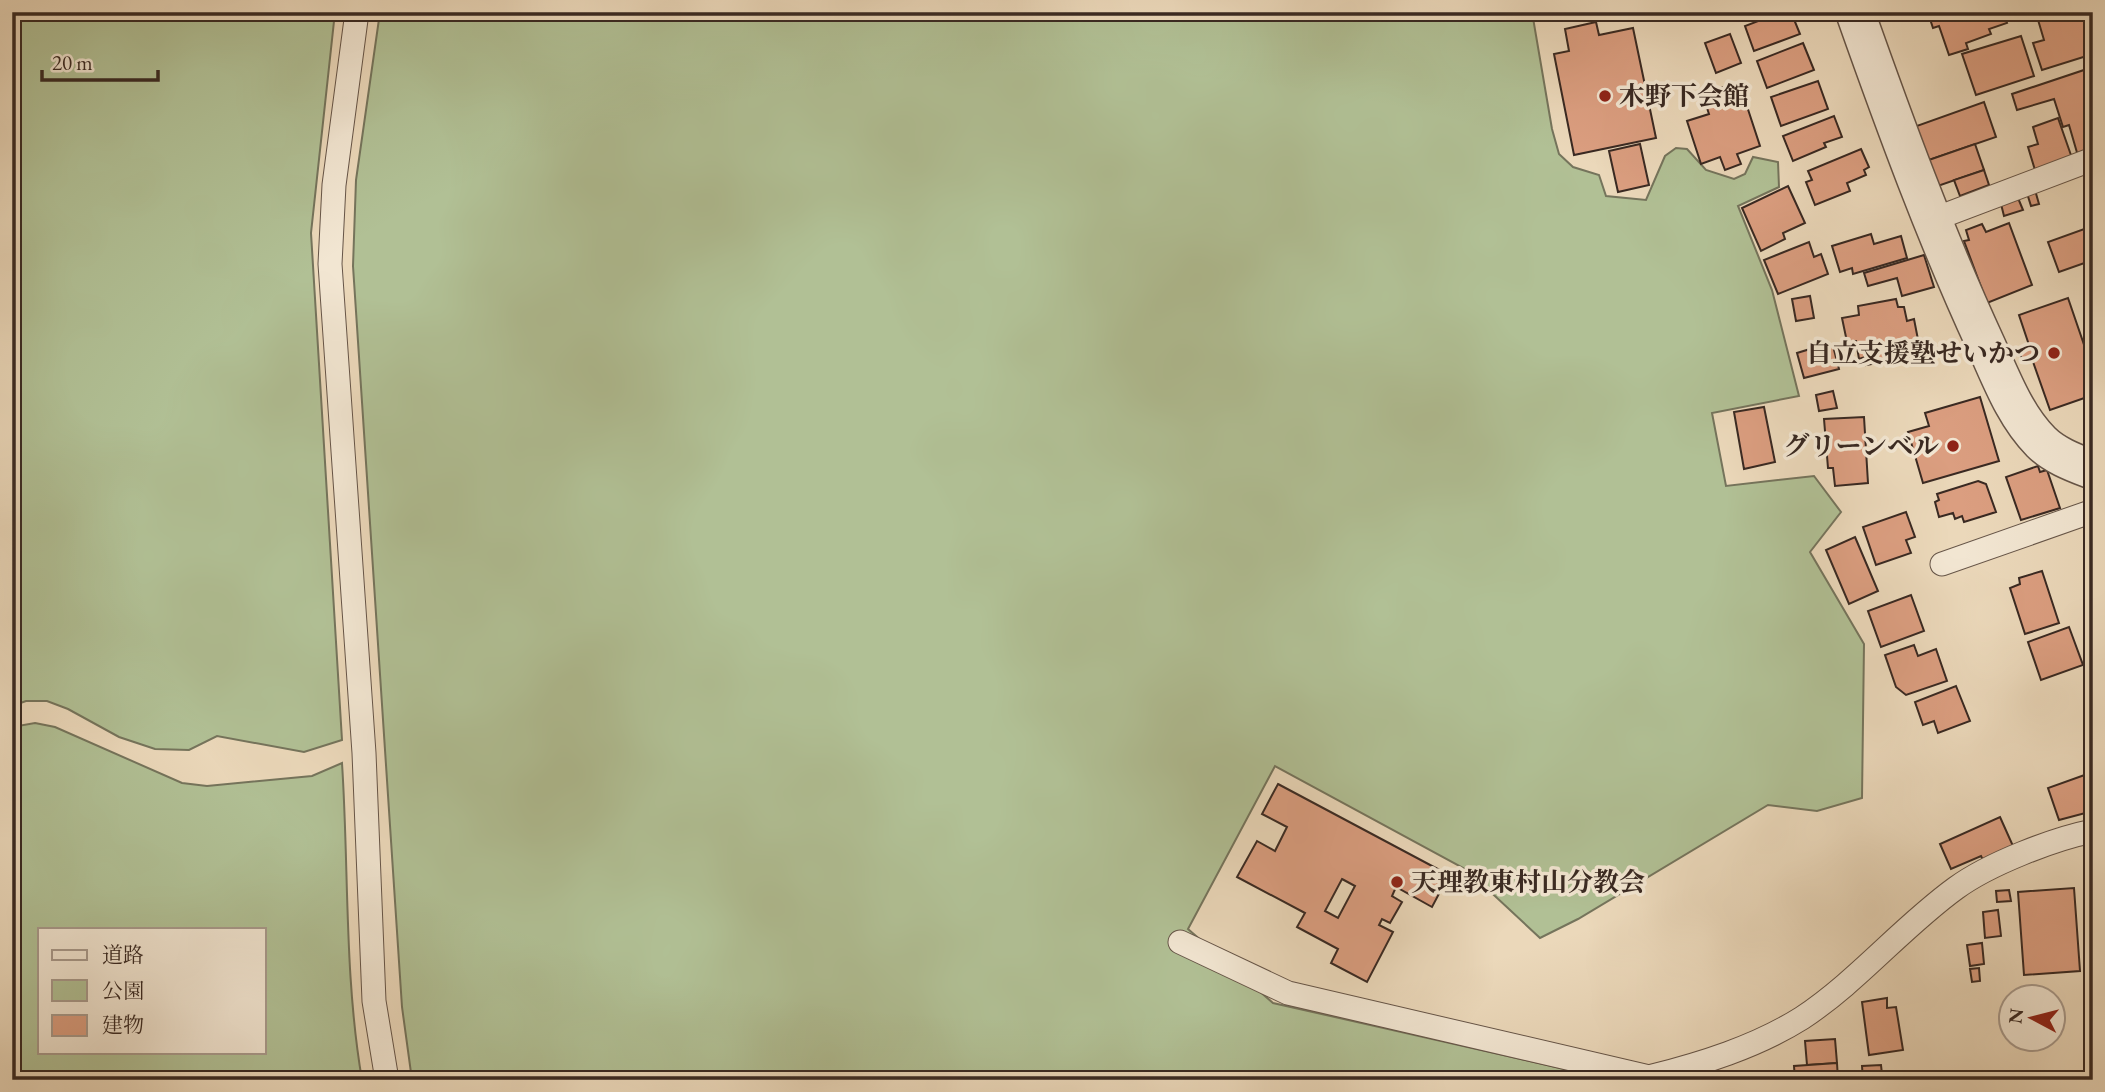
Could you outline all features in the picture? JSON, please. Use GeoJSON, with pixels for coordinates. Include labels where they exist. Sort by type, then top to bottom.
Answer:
{"type":"FeatureCollection","features":[{"type":"Feature","properties":{"kind":"street"},"geometry":{"type":"LineString","coordinates":[[1856,12],[1932,220],[2018,413],[2042,443],[2066,459],[2093,470]]}},
{"type":"Feature","properties":{"kind":"lane"},"geometry":{"type":"LineString","coordinates":[[357,12],[334,185],[330,264],[364,753],[374,1002],[387,1080]]}},
{"type":"Feature","properties":{"kind":"lane"},"geometry":{"type":"LineString","coordinates":[[1932,220],[2093,159]]}},
{"type":"Feature","properties":{"kind":"lane"},"geometry":{"type":"LineString","coordinates":[[1942,564],[2093,511]]}},
{"type":"Feature","properties":{"kind":"lane"},"geometry":{"type":"LineString","coordinates":[[1181,942],[1288,993],[1649,1078],[1719,1057],[1790,1024],[1834,993],[1957,887],[2017,856],[2057,840],[2093,831]]}},
{"type":"Feature","properties":{"kind":"green space"},"geometry":{"type":"Polygon","coordinates":[[[12,12],[335,12],[311,233],[342,740],[304,752],[217,736],[189,750],[155,749],[119,737],[68,709],[47,701],[26,701],[12,706],[12,12]]]}},
{"type":"Feature","properties":{"kind":"green space"},"geometry":{"type":"Polygon","coordinates":[[[380,12],[1532,12],[1552,129],[1559,154],[1573,167],[1599,175],[1606,196],[1646,200],[1665,156],[1676,148],[1687,149],[1706,170],[1734,179],[1745,174],[1753,157],[1778,162],[1779,187],[1738,206],[1772,290],[1799,396],[1712,413],[1726,486],[1814,476],[1841,512],[1810,552],[1864,644],[1862,798],[1817,811],[1768,805],[1578,919],[1540,938],[1467,870],[1275,766],[1188,929],[1273,1003],[1613,1080],[412,1080],[402,1007],[353,266],[356,180],[380,12]]]}},
{"type":"Feature","properties":{"kind":"green space"},"geometry":{"type":"Polygon","coordinates":[[[35,723],[55,727],[182,783],[207,786],[312,776],[342,763],[352,1001],[362,1080],[12,1080],[12,727],[35,723]]]}},
{"type":"Feature","properties":{"kind":"building"},"geometry":{"type":"Polygon","coordinates":[[[1782,12],[1791,12],[1800,34],[1754,51],[1745,26],[1782,12]]]}},
{"type":"Feature","properties":{"kind":"building"},"geometry":{"type":"Polygon","coordinates":[[[2003,12],[2007,23],[1989,29],[1991,34],[1966,43],[1968,49],[1949,55],[1939,26],[1933,28],[1928,13],[2003,12]]]}},
{"type":"Feature","properties":{"kind":"building"},"geometry":{"type":"Polygon","coordinates":[[[2093,12],[2093,54],[2042,70],[2033,43],[2044,40],[2036,13],[2093,12]]]}},
{"type":"Feature","properties":{"kind":"building","name":"木野下会館"},"geometry":{"type":"Polygon","coordinates":[[[1596,22],[1599,35],[1633,28],[1656,138],[1574,155],[1554,54],[1569,51],[1565,29],[1596,22]]]}},
{"type":"Feature","properties":{"kind":"building"},"geometry":{"type":"Polygon","coordinates":[[[1730,34],[1741,63],[1716,73],[1705,43],[1730,34]]]}},
{"type":"Feature","properties":{"kind":"building"},"geometry":{"type":"Polygon","coordinates":[[[2021,36],[2034,76],[1976,95],[1962,54],[2021,36]]]}},
{"type":"Feature","properties":{"kind":"building"},"geometry":{"type":"Polygon","coordinates":[[[1803,43],[1814,70],[1767,88],[1757,61],[1803,43]]]}},
{"type":"Feature","properties":{"kind":"building"},"geometry":{"type":"Polygon","coordinates":[[[2093,67],[2093,151],[2078,156],[2069,125],[2063,127],[2054,99],[2017,110],[2012,94],[2093,67]]]}},
{"type":"Feature","properties":{"kind":"building"},"geometry":{"type":"Polygon","coordinates":[[[1818,81],[1828,109],[1781,126],[1771,97],[1818,81]]]}},
{"type":"Feature","properties":{"kind":"building"},"geometry":{"type":"Polygon","coordinates":[[[1739,82],[1760,146],[1737,154],[1741,164],[1725,170],[1720,157],[1701,164],[1687,121],[1709,114],[1704,99],[1713,96],[1711,91],[1739,82]]]}},
{"type":"Feature","properties":{"kind":"building"},"geometry":{"type":"Polygon","coordinates":[[[1984,102],[1996,137],[1923,162],[1911,128],[1984,102]]]}},
{"type":"Feature","properties":{"kind":"building"},"geometry":{"type":"Polygon","coordinates":[[[1834,116],[1842,137],[1824,143],[1826,147],[1793,161],[1783,136],[1834,116]]]}},
{"type":"Feature","properties":{"kind":"building"},"geometry":{"type":"Polygon","coordinates":[[[2058,118],[2072,158],[2035,170],[2028,147],[2038,144],[2033,127],[2058,118]]]}},
{"type":"Feature","properties":{"kind":"building"},"geometry":{"type":"Polygon","coordinates":[[[1640,144],[1649,185],[1618,192],[1609,151],[1640,144]]]}},
{"type":"Feature","properties":{"kind":"building"},"geometry":{"type":"Polygon","coordinates":[[[1975,144],[1984,170],[1932,188],[1923,162],[1975,144]]]}},
{"type":"Feature","properties":{"kind":"building"},"geometry":{"type":"Polygon","coordinates":[[[1861,149],[1869,167],[1864,170],[1866,175],[1847,183],[1850,191],[1815,205],[1806,182],[1812,180],[1808,171],[1861,149]]]}},
{"type":"Feature","properties":{"kind":"building"},"geometry":{"type":"Polygon","coordinates":[[[1984,170],[1989,185],[1960,196],[1954,180],[1984,170]]]}},
{"type":"Feature","properties":{"kind":"building"},"geometry":{"type":"Polygon","coordinates":[[[1788,186],[1805,223],[1783,233],[1785,239],[1761,251],[1742,208],[1788,186]]]}},
{"type":"Feature","properties":{"kind":"building"},"geometry":{"type":"Polygon","coordinates":[[[2035,190],[2039,204],[2031,206],[2027,193],[2035,190]]]}},
{"type":"Feature","properties":{"kind":"building"},"geometry":{"type":"Polygon","coordinates":[[[2018,198],[2023,210],[2004,216],[2001,204],[2018,198]]]}},
{"type":"Feature","properties":{"kind":"building"},"geometry":{"type":"Polygon","coordinates":[[[2009,223],[2032,285],[1987,303],[1964,241],[1969,240],[1966,230],[1982,224],[1986,232],[2009,223]]]}},
{"type":"Feature","properties":{"kind":"building"},"geometry":{"type":"Polygon","coordinates":[[[2087,228],[2093,244],[2093,260],[2059,272],[2048,242],[2087,228]]]}},
{"type":"Feature","properties":{"kind":"building"},"geometry":{"type":"Polygon","coordinates":[[[1871,234],[1874,244],[1901,236],[1907,258],[1853,274],[1852,268],[1840,272],[1832,246],[1871,234]]]}},
{"type":"Feature","properties":{"kind":"building"},"geometry":{"type":"Polygon","coordinates":[[[1809,242],[1814,257],[1821,254],[1828,274],[1778,294],[1764,260],[1809,242]]]}},
{"type":"Feature","properties":{"kind":"building"},"geometry":{"type":"Polygon","coordinates":[[[1924,255],[1934,287],[1902,296],[1897,278],[1868,286],[1864,273],[1924,255]]]}},
{"type":"Feature","properties":{"kind":"building"},"geometry":{"type":"Polygon","coordinates":[[[1810,296],[1814,318],[1796,321],[1792,299],[1810,296]]]}},
{"type":"Feature","properties":{"kind":"building","name":"自立支援塾せいかつ"},"geometry":{"type":"Polygon","coordinates":[[[2068,298],[2093,371],[2093,395],[2050,410],[2032,359],[2023,362],[2018,348],[2029,345],[2019,315],[2068,298]]]}},
{"type":"Feature","properties":{"kind":"building"},"geometry":{"type":"Polygon","coordinates":[[[1896,299],[1898,307],[1904,307],[1907,321],[1914,319],[1921,355],[1866,365],[1865,357],[1859,359],[1856,341],[1847,342],[1842,318],[1859,315],[1858,306],[1896,299]]]}},
{"type":"Feature","properties":{"kind":"building"},"geometry":{"type":"Polygon","coordinates":[[[1823,342],[1824,348],[1833,346],[1839,369],[1804,378],[1797,353],[1823,342]]]}},
{"type":"Feature","properties":{"kind":"building"},"geometry":{"type":"Polygon","coordinates":[[[1833,391],[1837,408],[1819,411],[1816,395],[1833,391]]]}},
{"type":"Feature","properties":{"kind":"building","name":"グリーンベル"},"geometry":{"type":"Polygon","coordinates":[[[1980,397],[1999,461],[1923,483],[1908,432],[1929,426],[1925,413],[1980,397]]]}},
{"type":"Feature","properties":{"kind":"building"},"geometry":{"type":"Polygon","coordinates":[[[1764,407],[1775,462],[1744,469],[1734,412],[1764,407]]]}},
{"type":"Feature","properties":{"kind":"building"},"geometry":{"type":"Polygon","coordinates":[[[1864,417],[1868,483],[1835,486],[1833,468],[1828,468],[1824,419],[1864,417]]]}},
{"type":"Feature","properties":{"kind":"building"},"geometry":{"type":"Polygon","coordinates":[[[2038,466],[2040,472],[2047,470],[2060,508],[2021,520],[2006,477],[2038,466]]]}},
{"type":"Feature","properties":{"kind":"building"},"geometry":{"type":"Polygon","coordinates":[[[1978,481],[1986,484],[1996,512],[1964,522],[1962,516],[1955,519],[1953,513],[1939,517],[1935,502],[1939,500],[1937,494],[1978,481]]]}},
{"type":"Feature","properties":{"kind":"building"},"geometry":{"type":"Polygon","coordinates":[[[1906,512],[1915,537],[1906,540],[1911,553],[1876,565],[1863,527],[1906,512]]]}},
{"type":"Feature","properties":{"kind":"building"},"geometry":{"type":"Polygon","coordinates":[[[1855,537],[1878,591],[1849,604],[1826,550],[1855,537]]]}},
{"type":"Feature","properties":{"kind":"building"},"geometry":{"type":"Polygon","coordinates":[[[2042,571],[2059,623],[2025,634],[2010,588],[2020,584],[2019,578],[2042,571]]]}},
{"type":"Feature","properties":{"kind":"building"},"geometry":{"type":"Polygon","coordinates":[[[2093,585],[2093,612],[2085,588],[2093,585]]]}},
{"type":"Feature","properties":{"kind":"building"},"geometry":{"type":"Polygon","coordinates":[[[1911,595],[1924,631],[1881,647],[1868,611],[1911,595]]]}},
{"type":"Feature","properties":{"kind":"building"},"geometry":{"type":"Polygon","coordinates":[[[2069,627],[2083,665],[2041,680],[2028,642],[2069,627]]]}},
{"type":"Feature","properties":{"kind":"building"},"geometry":{"type":"Polygon","coordinates":[[[1914,645],[1918,656],[1936,649],[1947,681],[1906,695],[1896,687],[1885,655],[1914,645]]]}},
{"type":"Feature","properties":{"kind":"building"},"geometry":{"type":"Polygon","coordinates":[[[1956,686],[1970,721],[1938,733],[1934,721],[1923,725],[1915,702],[1956,686]]]}},
{"type":"Feature","properties":{"kind":"building"},"geometry":{"type":"Polygon","coordinates":[[[2093,772],[2093,811],[2059,820],[2048,788],[2093,772]]]}},
{"type":"Feature","properties":{"kind":"building","name":"天理教東村山分教会"},"geometry":{"type":"Polygon","coordinates":[[[1278,784],[1449,875],[1432,907],[1396,887],[1392,896],[1402,902],[1390,923],[1382,919],[1379,925],[1393,932],[1367,982],[1331,963],[1338,949],[1297,927],[1305,913],[1237,877],[1257,841],[1275,851],[1287,827],[1262,814],[1278,784]],[[1342,879],[1325,911],[1338,918],[1355,886],[1342,879]]]}},
{"type":"Feature","properties":{"kind":"building"},"geometry":{"type":"Polygon","coordinates":[[[2000,817],[2013,846],[1983,860],[1981,856],[1951,869],[1940,844],[2000,817]]]}},
{"type":"Feature","properties":{"kind":"building"},"geometry":{"type":"Polygon","coordinates":[[[2074,888],[2080,971],[2024,975],[2018,892],[2074,888]]]}},
{"type":"Feature","properties":{"kind":"building"},"geometry":{"type":"Polygon","coordinates":[[[2009,890],[2011,901],[1997,902],[1996,891],[2009,890]]]}},
{"type":"Feature","properties":{"kind":"building"},"geometry":{"type":"Polygon","coordinates":[[[1998,910],[2001,936],[1985,938],[1983,912],[1998,910]]]}},
{"type":"Feature","properties":{"kind":"building"},"geometry":{"type":"Polygon","coordinates":[[[1982,943],[1984,964],[1970,966],[1967,945],[1982,943]]]}},
{"type":"Feature","properties":{"kind":"building"},"geometry":{"type":"Polygon","coordinates":[[[1979,968],[1980,981],[1972,982],[1970,969],[1979,968]]]}},
{"type":"Feature","properties":{"kind":"building"},"geometry":{"type":"Polygon","coordinates":[[[1887,998],[1887,1008],[1896,1007],[1903,1050],[1869,1055],[1862,1002],[1887,998]]]}},
{"type":"Feature","properties":{"kind":"building"},"geometry":{"type":"Polygon","coordinates":[[[1835,1039],[1837,1063],[1807,1065],[1805,1041],[1835,1039]]]}},
{"type":"Feature","properties":{"kind":"building"},"geometry":{"type":"Polygon","coordinates":[[[1837,1063],[1838,1080],[1795,1080],[1794,1066],[1837,1063]]]}},
{"type":"Feature","properties":{"kind":"building"},"geometry":{"type":"Polygon","coordinates":[[[1881,1065],[1882,1074],[1904,1073],[1905,1080],[1863,1080],[1862,1066],[1881,1065]]]}},
{"type":"Feature","properties":{"kind":"building"},"geometry":{"type":"Polygon","coordinates":[[[1709,1075],[1746,1075],[1746,1080],[1709,1080],[1709,1075]]]}},
{"type":"Feature","properties":{"kind":"place","name":"木野下会館"},"geometry":{"type":"Point","coordinates":[1605,96]}},
{"type":"Feature","properties":{"kind":"place","name":"自立支援塾せいかつ"},"geometry":{"type":"Point","coordinates":[2054,353]}},
{"type":"Feature","properties":{"kind":"place","name":"グリーンベル"},"geometry":{"type":"Point","coordinates":[1953,446]}},
{"type":"Feature","properties":{"kind":"place","name":"天理教東村山分教会"},"geometry":{"type":"Point","coordinates":[1397,882]}}]}
